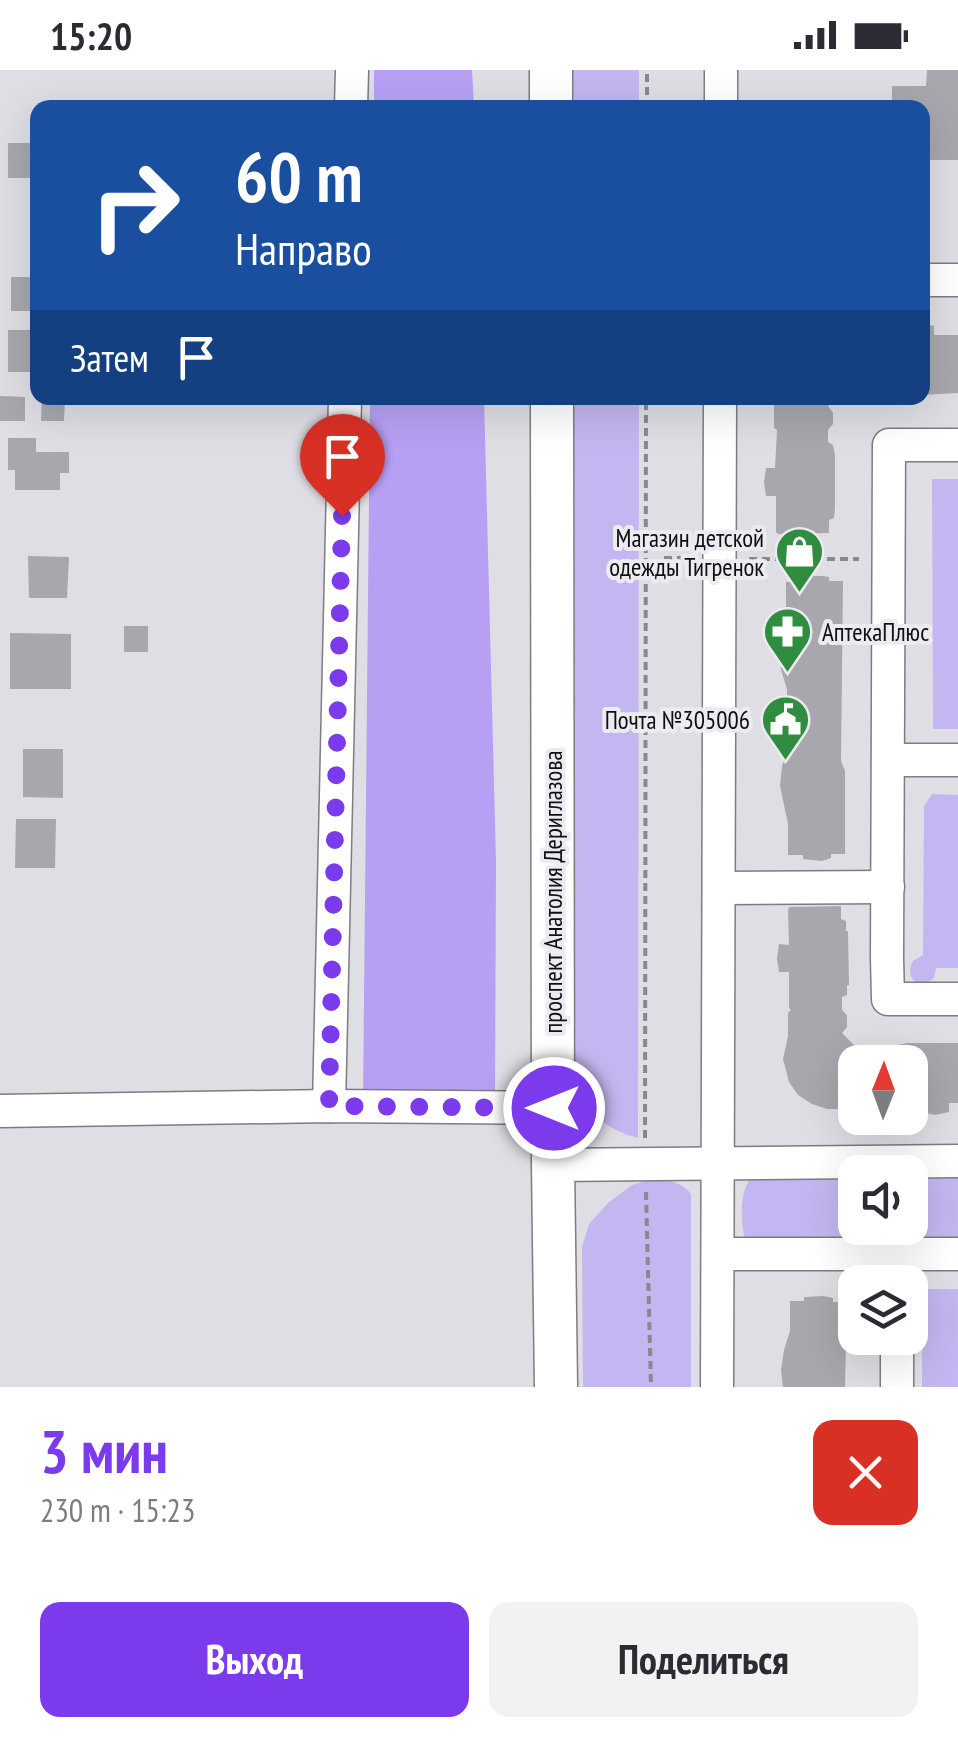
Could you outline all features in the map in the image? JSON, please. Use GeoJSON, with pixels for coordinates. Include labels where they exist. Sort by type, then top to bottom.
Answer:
{"type":"FeatureCollection","features":[{"type":"Feature","properties":{"kind":"main road"},"geometry":{"type":"LineString","coordinates":[[551,70],[551,100]]}},
{"type":"Feature","properties":{"kind":"main road","name":"проспект Анатолия Дериглазова"},"geometry":{"type":"LineString","coordinates":[[552,405],[556,1387]]}},
{"type":"Feature","properties":{"kind":"street"},"geometry":{"type":"LineString","coordinates":[[351,100],[352,70]]}},
{"type":"Feature","properties":{"kind":"street"},"geometry":{"type":"LineString","coordinates":[[721,70],[721,100]]}},
{"type":"Feature","properties":{"kind":"street"},"geometry":{"type":"LineString","coordinates":[[930,280],[958,280]]}},
{"type":"Feature","properties":{"kind":"street"},"geometry":{"type":"LineString","coordinates":[[329,1106],[344,405]]}},
{"type":"Feature","properties":{"kind":"street"},"geometry":{"type":"LineString","coordinates":[[718,1387],[720,405]]}},
{"type":"Feature","properties":{"kind":"street"},"geometry":{"type":"LineString","coordinates":[[958,445],[889,445],[888,760],[888,999],[958,999]]}},
{"type":"Feature","properties":{"kind":"street"},"geometry":{"type":"LineString","coordinates":[[888,760],[958,760]]}},
{"type":"Feature","properties":{"kind":"street"},"geometry":{"type":"LineString","coordinates":[[719,888],[888,887]]}},
{"type":"Feature","properties":{"kind":"street"},"geometry":{"type":"LineString","coordinates":[[0,1111],[329,1106],[554,1108]]}},
{"type":"Feature","properties":{"kind":"street"},"geometry":{"type":"LineString","coordinates":[[553,1165],[958,1160]]}},
{"type":"Feature","properties":{"kind":"street"},"geometry":{"type":"LineString","coordinates":[[718,1254],[859,1265]]}},
{"type":"Feature","properties":{"kind":"street"},"geometry":{"type":"LineString","coordinates":[[910,1265],[958,1254]]}},
{"type":"Feature","properties":{"kind":"street"},"geometry":{"type":"LineString","coordinates":[[897,1355],[897,1387]]}},
{"type":"Feature","properties":{"kind":"path"},"geometry":{"type":"LineString","coordinates":[[647,70],[647,100]]}},
{"type":"Feature","properties":{"kind":"path"},"geometry":{"type":"LineString","coordinates":[[646,405],[645,1164],[651,1387]]}},
{"type":"Feature","properties":{"kind":"path"},"geometry":{"type":"LineString","coordinates":[[664,558],[889,560]]}},
{"type":"Feature","properties":{"kind":"shaded area"},"geometry":{"type":"Polygon","coordinates":[[[374,70],[472,70],[474,100],[374,100],[374,70]]]}},
{"type":"Feature","properties":{"kind":"shaded area"},"geometry":{"type":"Polygon","coordinates":[[[567,70],[639,70],[639,100],[567,100],[567,70]]]}},
{"type":"Feature","properties":{"kind":"shaded area"},"geometry":{"type":"Polygon","coordinates":[[[370,405],[484,405],[496,861],[495,1099],[363,1098],[370,405]]]}},
{"type":"Feature","properties":{"kind":"shaded area"},"geometry":{"type":"Polygon","coordinates":[[[568,405],[639,405],[638,1138],[598,1118],[574,1080],[568,405]]]}},
{"type":"Feature","properties":{"kind":"shaded area"},"geometry":{"type":"Polygon","coordinates":[[[932,479],[958,479],[958,729],[933,729],[932,479]]]}},
{"type":"Feature","properties":{"kind":"shaded area"},"geometry":{"type":"Polygon","coordinates":[[[932,794],[958,795],[958,968],[936,968],[934,978],[923,983],[914,980],[910,973],[913,961],[923,955],[924,806],[932,794]]]}},
{"type":"Feature","properties":{"kind":"shaded area"},"geometry":{"type":"Polygon","coordinates":[[[838,1174],[838,1242],[749,1240],[744,1236],[742,1213],[743,1197],[752,1177],[838,1174]]]}},
{"type":"Feature","properties":{"kind":"shaded area"},"geometry":{"type":"Polygon","coordinates":[[[928,1174],[958,1175],[958,1245],[928,1244],[928,1174]]]}},
{"type":"Feature","properties":{"kind":"shaded area"},"geometry":{"type":"Polygon","coordinates":[[[649,1180],[677,1183],[691,1194],[691,1387],[583,1387],[582,1247],[589,1224],[632,1185],[649,1180]]]}},
{"type":"Feature","properties":{"kind":"shaded area"},"geometry":{"type":"Polygon","coordinates":[[[928,1289],[958,1289],[958,1387],[922,1387],[922,1355],[928,1355],[928,1289]]]}},
{"type":"Feature","properties":{"kind":"building"},"geometry":{"type":"Polygon","coordinates":[[[927,70],[958,70],[958,160],[930,160],[930,100],[892,100],[892,86],[926,86],[927,70]]]}},
{"type":"Feature","properties":{"kind":"building"},"geometry":{"type":"Polygon","coordinates":[[[8,143],[30,143],[30,178],[8,178],[8,143]]]}},
{"type":"Feature","properties":{"kind":"building"},"geometry":{"type":"Polygon","coordinates":[[[11,277],[30,277],[30,311],[11,311],[11,277]]]}},
{"type":"Feature","properties":{"kind":"building"},"geometry":{"type":"Polygon","coordinates":[[[930,325],[934,326],[934,335],[958,335],[958,393],[930,395],[930,325]]]}},
{"type":"Feature","properties":{"kind":"building"},"geometry":{"type":"Polygon","coordinates":[[[8,330],[30,330],[30,372],[8,372],[8,330]]]}},
{"type":"Feature","properties":{"kind":"building"},"geometry":{"type":"Polygon","coordinates":[[[0,396],[25,397],[25,421],[0,421],[0,396]]]}},
{"type":"Feature","properties":{"kind":"building"},"geometry":{"type":"Polygon","coordinates":[[[42,405],[65,405],[64,421],[41,421],[42,405]]]}},
{"type":"Feature","properties":{"kind":"building"},"geometry":{"type":"Polygon","coordinates":[[[774,405],[829,405],[833,413],[828,442],[835,455],[835,508],[834,518],[829,520],[829,533],[776,532],[776,496],[766,496],[764,482],[766,468],[775,468],[774,405]]]}},
{"type":"Feature","properties":{"kind":"building"},"geometry":{"type":"Polygon","coordinates":[[[8,438],[36,438],[36,452],[69,452],[69,473],[60,473],[60,490],[15,490],[15,470],[8,470],[8,438]]]}},
{"type":"Feature","properties":{"kind":"building"},"geometry":{"type":"Polygon","coordinates":[[[28,556],[69,557],[67,598],[29,598],[28,556]]]}},
{"type":"Feature","properties":{"kind":"building"},"geometry":{"type":"Polygon","coordinates":[[[800,578],[843,581],[841,761],[845,771],[845,854],[831,854],[831,858],[822,861],[788,855],[788,824],[780,786],[788,748],[787,689],[779,650],[786,612],[786,582],[800,582],[800,578]]]}},
{"type":"Feature","properties":{"kind":"building"},"geometry":{"type":"Polygon","coordinates":[[[124,626],[148,626],[148,652],[124,652],[124,626]]]}},
{"type":"Feature","properties":{"kind":"building"},"geometry":{"type":"Polygon","coordinates":[[[10,633],[71,634],[71,689],[10,689],[10,633]]]}},
{"type":"Feature","properties":{"kind":"building"},"geometry":{"type":"Polygon","coordinates":[[[23,749],[63,749],[63,798],[23,797],[23,749]]]}},
{"type":"Feature","properties":{"kind":"building"},"geometry":{"type":"Polygon","coordinates":[[[16,819],[56,819],[55,868],[15,868],[16,819]]]}},
{"type":"Feature","properties":{"kind":"building"},"geometry":{"type":"Polygon","coordinates":[[[841,906],[841,919],[846,921],[849,985],[847,995],[842,997],[847,1027],[842,1033],[854,1045],[838,1045],[838,1109],[812,1104],[798,1095],[789,1082],[783,1059],[791,1010],[789,972],[779,972],[777,959],[779,944],[789,945],[790,907],[841,906]]]}},
{"type":"Feature","properties":{"kind":"building"},"geometry":{"type":"Polygon","coordinates":[[[958,1043],[958,1103],[949,1103],[949,1112],[928,1114],[928,1045],[898,1045],[958,1043]]]}},
{"type":"Feature","properties":{"kind":"building"},"geometry":{"type":"Polygon","coordinates":[[[823,1296],[838,1302],[838,1355],[846,1355],[845,1387],[783,1387],[781,1370],[790,1331],[790,1301],[804,1301],[804,1297],[823,1296]]]}},
{"type":"Feature","properties":{"kind":"place","name":"Магазин детской одежды Тигренок"},"geometry":{"type":"Point","coordinates":[799,594]}},
{"type":"Feature","properties":{"kind":"place","name":"АптекаПлюс"},"geometry":{"type":"Point","coordinates":[787,674]}},
{"type":"Feature","properties":{"kind":"place","name":"Почта №305006"},"geometry":{"type":"Point","coordinates":[785,762]}},
{"type":"Feature","properties":{"kind":"route"},"geometry":{"type":"LineString","coordinates":[[342,516],[329,1106],[554,1108]]}}]}
